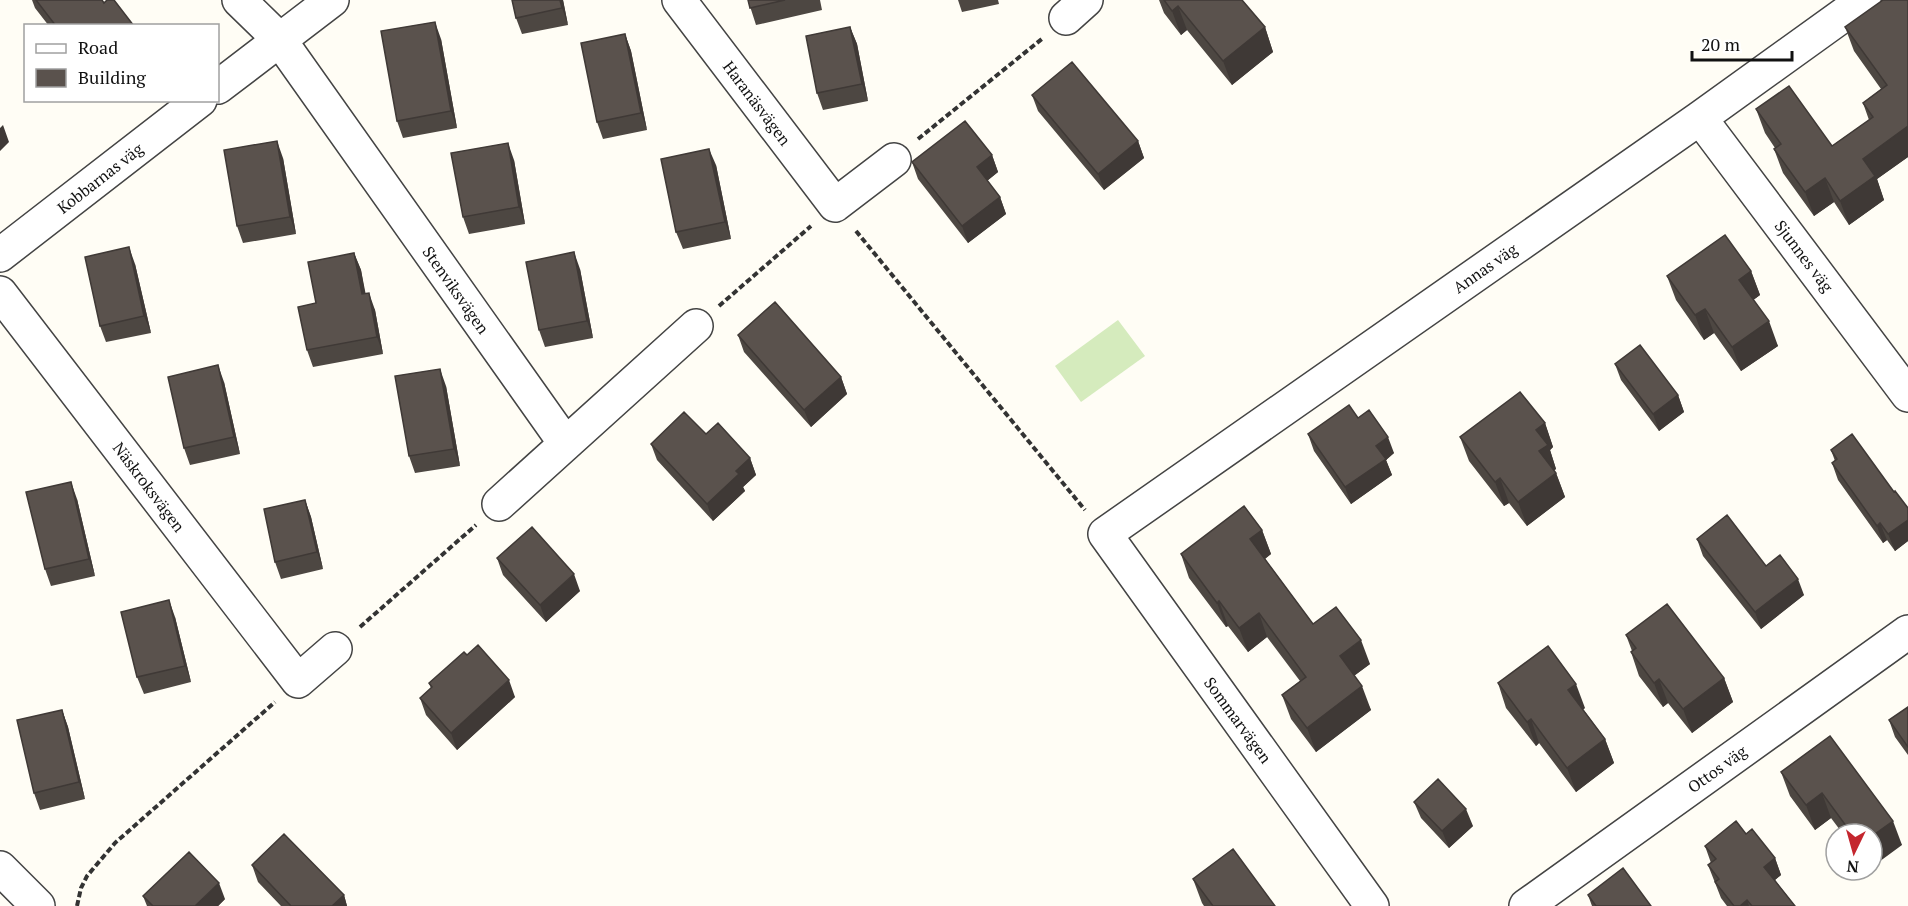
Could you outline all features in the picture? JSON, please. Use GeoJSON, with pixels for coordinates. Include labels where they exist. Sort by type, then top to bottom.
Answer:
{"type":"FeatureCollection","features":[{"type":"Feature","properties":{"kind":"street","name":"Stenviksvägen"},"geometry":{"type":"LineString","coordinates":[[239,0],[279,39],[565,443]]}},
{"type":"Feature","properties":{"kind":"street"},"geometry":{"type":"LineString","coordinates":[[219,86],[332,0]]}},
{"type":"Feature","properties":{"kind":"street","name":"Haranäsvägen"},"geometry":{"type":"LineString","coordinates":[[679,0],[835,206]]}},
{"type":"Feature","properties":{"kind":"street","name":"Annas väg"},"geometry":{"type":"LineString","coordinates":[[1105,534],[1700,118],[1864,0]]}},
{"type":"Feature","properties":{"kind":"street","name":"Kobbarnas väg"},"geometry":{"type":"LineString","coordinates":[[0,255],[197,102]]}},
{"type":"Feature","properties":{"kind":"street","name":"Sjunnes väg"},"geometry":{"type":"LineString","coordinates":[[1700,118],[1908,395]]}},
{"type":"Feature","properties":{"kind":"street"},"geometry":{"type":"LineString","coordinates":[[835,206],[894,160]]}},
{"type":"Feature","properties":{"kind":"street","name":"Näskroksvägen"},"geometry":{"type":"LineString","coordinates":[[0,293],[298,681]]}},
{"type":"Feature","properties":{"kind":"street"},"geometry":{"type":"LineString","coordinates":[[499,504],[696,326]]}},
{"type":"Feature","properties":{"kind":"street","name":"Sommarvägen"},"geometry":{"type":"LineString","coordinates":[[1105,534],[1372,906]]}},
{"type":"Feature","properties":{"kind":"street","name":"Ottos väg"},"geometry":{"type":"LineString","coordinates":[[1526,906],[1908,632]]}},
{"type":"Feature","properties":{"kind":"street"},"geometry":{"type":"LineString","coordinates":[[298,681],[335,649]]}},
{"type":"Feature","properties":{"kind":"street"},"geometry":{"type":"LineString","coordinates":[[0,868],[38,906]]}},
{"type":"Feature","properties":{"kind":"path"},"geometry":{"type":"LineString","coordinates":[[894,160],[1076,9]]}},
{"type":"Feature","properties":{"kind":"path"},"geometry":{"type":"LineString","coordinates":[[696,326],[835,206],[1105,534]]}},
{"type":"Feature","properties":{"kind":"path"},"geometry":{"type":"LineString","coordinates":[[335,649],[499,504]]}},
{"type":"Feature","properties":{"kind":"path"},"geometry":{"type":"LineString","coordinates":[[77,906],[81,888],[87,876],[115,843],[298,681]]}},
{"type":"Feature","properties":{"kind":"green space"},"geometry":{"type":"Polygon","coordinates":[[[1118,320],[1145,356],[1081,402],[1055,366],[1118,320]]]}},
{"type":"Feature","properties":{"kind":"building"},"geometry":{"type":"Polygon","coordinates":[[[36,0],[102,0],[104,3],[107,0],[114,0],[132,24],[54,24],[36,0]]]}},
{"type":"Feature","properties":{"kind":"building"},"geometry":{"type":"Polygon","coordinates":[[[512,0],[560,0],[562,8],[516,18],[512,0]]]}},
{"type":"Feature","properties":{"kind":"building"},"geometry":{"type":"Polygon","coordinates":[[[748,0],[785,0],[750,8],[748,0]]]}},
{"type":"Feature","properties":{"kind":"building"},"geometry":{"type":"Polygon","coordinates":[[[1164,0],[1242,0],[1265,27],[1223,61],[1178,6],[1172,11],[1164,0]]]}},
{"type":"Feature","properties":{"kind":"building"},"geometry":{"type":"Polygon","coordinates":[[[1883,0],[1908,0],[1908,126],[1863,159],[1875,176],[1840,201],[1825,178],[1805,192],[1774,149],[1781,144],[1756,109],[1789,86],[1832,146],[1873,117],[1863,103],[1887,85],[1845,27],[1883,0]]]}},
{"type":"Feature","properties":{"kind":"building"},"geometry":{"type":"Polygon","coordinates":[[[435,22],[451,111],[397,121],[381,31],[435,22]]]}},
{"type":"Feature","properties":{"kind":"building"},"geometry":{"type":"Polygon","coordinates":[[[850,27],[862,84],[817,93],[806,36],[850,27]]]}},
{"type":"Feature","properties":{"kind":"building"},"geometry":{"type":"Polygon","coordinates":[[[625,34],[641,113],[597,122],[581,43],[625,34]]]}},
{"type":"Feature","properties":{"kind":"building"},"geometry":{"type":"Polygon","coordinates":[[[1072,62],[1138,141],[1098,174],[1032,95],[1072,62]]]}},
{"type":"Feature","properties":{"kind":"building"},"geometry":{"type":"Polygon","coordinates":[[[965,121],[992,155],[977,167],[1000,197],[962,226],[912,162],[965,121]]]}},
{"type":"Feature","properties":{"kind":"building"},"geometry":{"type":"Polygon","coordinates":[[[277,141],[290,217],[237,226],[224,150],[277,141]]]}},
{"type":"Feature","properties":{"kind":"building"},"geometry":{"type":"Polygon","coordinates":[[[508,143],[519,207],[463,217],[451,153],[508,143]]]}},
{"type":"Feature","properties":{"kind":"building"},"geometry":{"type":"Polygon","coordinates":[[[709,149],[725,222],[676,232],[661,159],[709,149]]]}},
{"type":"Feature","properties":{"kind":"building"},"geometry":{"type":"Polygon","coordinates":[[[1725,235],[1751,271],[1739,280],[1769,321],[1732,347],[1705,309],[1695,315],[1667,276],[1725,235]]]}},
{"type":"Feature","properties":{"kind":"building"},"geometry":{"type":"Polygon","coordinates":[[[129,247],[144,316],[100,326],[85,257],[129,247]]]}},
{"type":"Feature","properties":{"kind":"building"},"geometry":{"type":"Polygon","coordinates":[[[574,252],[587,321],[539,330],[526,262],[574,252]]]}},
{"type":"Feature","properties":{"kind":"building"},"geometry":{"type":"Polygon","coordinates":[[[354,253],[362,294],[369,293],[377,337],[307,350],[298,307],[316,303],[308,262],[354,253]]]}},
{"type":"Feature","properties":{"kind":"building"},"geometry":{"type":"Polygon","coordinates":[[[775,302],[841,377],[804,410],[738,335],[775,302]]]}},
{"type":"Feature","properties":{"kind":"building"},"geometry":{"type":"Polygon","coordinates":[[[1640,345],[1678,395],[1653,414],[1615,364],[1640,345]]]}},
{"type":"Feature","properties":{"kind":"building"},"geometry":{"type":"Polygon","coordinates":[[[218,365],[234,437],[184,448],[168,377],[218,365]]]}},
{"type":"Feature","properties":{"kind":"building"},"geometry":{"type":"Polygon","coordinates":[[[440,369],[454,449],[409,456],[395,376],[440,369]]]}},
{"type":"Feature","properties":{"kind":"building"},"geometry":{"type":"Polygon","coordinates":[[[1520,392],[1545,423],[1536,430],[1548,445],[1539,451],[1556,473],[1518,502],[1500,478],[1495,482],[1460,437],[1520,392]]]}},
{"type":"Feature","properties":{"kind":"building"},"geometry":{"type":"Polygon","coordinates":[[[1349,405],[1358,418],[1369,410],[1388,437],[1376,446],[1386,459],[1345,487],[1308,434],[1349,405]]]}},
{"type":"Feature","properties":{"kind":"building"},"geometry":{"type":"Polygon","coordinates":[[[684,412],[706,434],[718,423],[750,458],[736,471],[739,474],[707,504],[651,444],[684,412]]]}},
{"type":"Feature","properties":{"kind":"building"},"geometry":{"type":"Polygon","coordinates":[[[1852,434],[1908,508],[1908,520],[1888,534],[1880,523],[1877,526],[1832,463],[1837,459],[1831,450],[1852,434]]]}},
{"type":"Feature","properties":{"kind":"building"},"geometry":{"type":"Polygon","coordinates":[[[71,482],[89,559],[45,569],[26,492],[71,482]]]}},
{"type":"Feature","properties":{"kind":"building"},"geometry":{"type":"Polygon","coordinates":[[[305,500],[317,552],[275,562],[264,509],[305,500]]]}},
{"type":"Feature","properties":{"kind":"building"},"geometry":{"type":"Polygon","coordinates":[[[1244,506],[1262,530],[1250,539],[1313,624],[1336,607],[1361,640],[1340,656],[1362,686],[1307,728],[1282,695],[1306,677],[1259,613],[1239,628],[1219,601],[1217,603],[1181,554],[1244,506]]]}},
{"type":"Feature","properties":{"kind":"building"},"geometry":{"type":"Polygon","coordinates":[[[1727,515],[1766,566],[1780,555],[1798,579],[1755,612],[1697,539],[1727,515]]]}},
{"type":"Feature","properties":{"kind":"building"},"geometry":{"type":"Polygon","coordinates":[[[532,527],[574,574],[540,605],[497,558],[532,527]]]}},
{"type":"Feature","properties":{"kind":"building"},"geometry":{"type":"Polygon","coordinates":[[[169,600],[185,666],[137,677],[121,612],[169,600]]]}},
{"type":"Feature","properties":{"kind":"building"},"geometry":{"type":"Polygon","coordinates":[[[1667,604],[1724,678],[1683,709],[1659,679],[1654,683],[1631,652],[1636,648],[1626,635],[1667,604]]]}},
{"type":"Feature","properties":{"kind":"building"},"geometry":{"type":"Polygon","coordinates":[[[478,645],[509,680],[451,733],[420,698],[432,687],[429,683],[464,652],[467,655],[478,645]]]}},
{"type":"Feature","properties":{"kind":"building"},"geometry":{"type":"Polygon","coordinates":[[[1548,646],[1576,684],[1568,690],[1605,739],[1567,768],[1531,719],[1527,722],[1498,683],[1548,646]]]}},
{"type":"Feature","properties":{"kind":"building"},"geometry":{"type":"Polygon","coordinates":[[[1908,707],[1908,747],[1889,720],[1908,707]]]}},
{"type":"Feature","properties":{"kind":"building"},"geometry":{"type":"Polygon","coordinates":[[[62,710],[79,782],[34,793],[17,720],[62,710]]]}},
{"type":"Feature","properties":{"kind":"building"},"geometry":{"type":"Polygon","coordinates":[[[1830,736],[1893,821],[1884,827],[1884,822],[1843,822],[1822,793],[1806,805],[1781,772],[1830,736]]]}},
{"type":"Feature","properties":{"kind":"building"},"geometry":{"type":"Polygon","coordinates":[[[1438,779],[1466,809],[1442,831],[1414,802],[1438,779]]]}},
{"type":"Feature","properties":{"kind":"building"},"geometry":{"type":"Polygon","coordinates":[[[1736,821],[1746,834],[1752,829],[1775,858],[1764,867],[1795,906],[1752,906],[1747,900],[1740,906],[1734,906],[1715,882],[1719,879],[1708,865],[1716,859],[1705,846],[1736,821]]]}},
{"type":"Feature","properties":{"kind":"building"},"geometry":{"type":"Polygon","coordinates":[[[284,834],[344,895],[332,906],[291,906],[252,865],[284,834]]]}},
{"type":"Feature","properties":{"kind":"building"},"geometry":{"type":"Polygon","coordinates":[[[1233,849],[1275,906],[1213,906],[1193,879],[1233,849]]]}},
{"type":"Feature","properties":{"kind":"building"},"geometry":{"type":"Polygon","coordinates":[[[189,852],[219,883],[195,906],[153,906],[143,896],[189,852]]]}},
{"type":"Feature","properties":{"kind":"building"},"geometry":{"type":"Polygon","coordinates":[[[1623,868],[1651,906],[1596,906],[1588,895],[1623,868]]]}}]}
